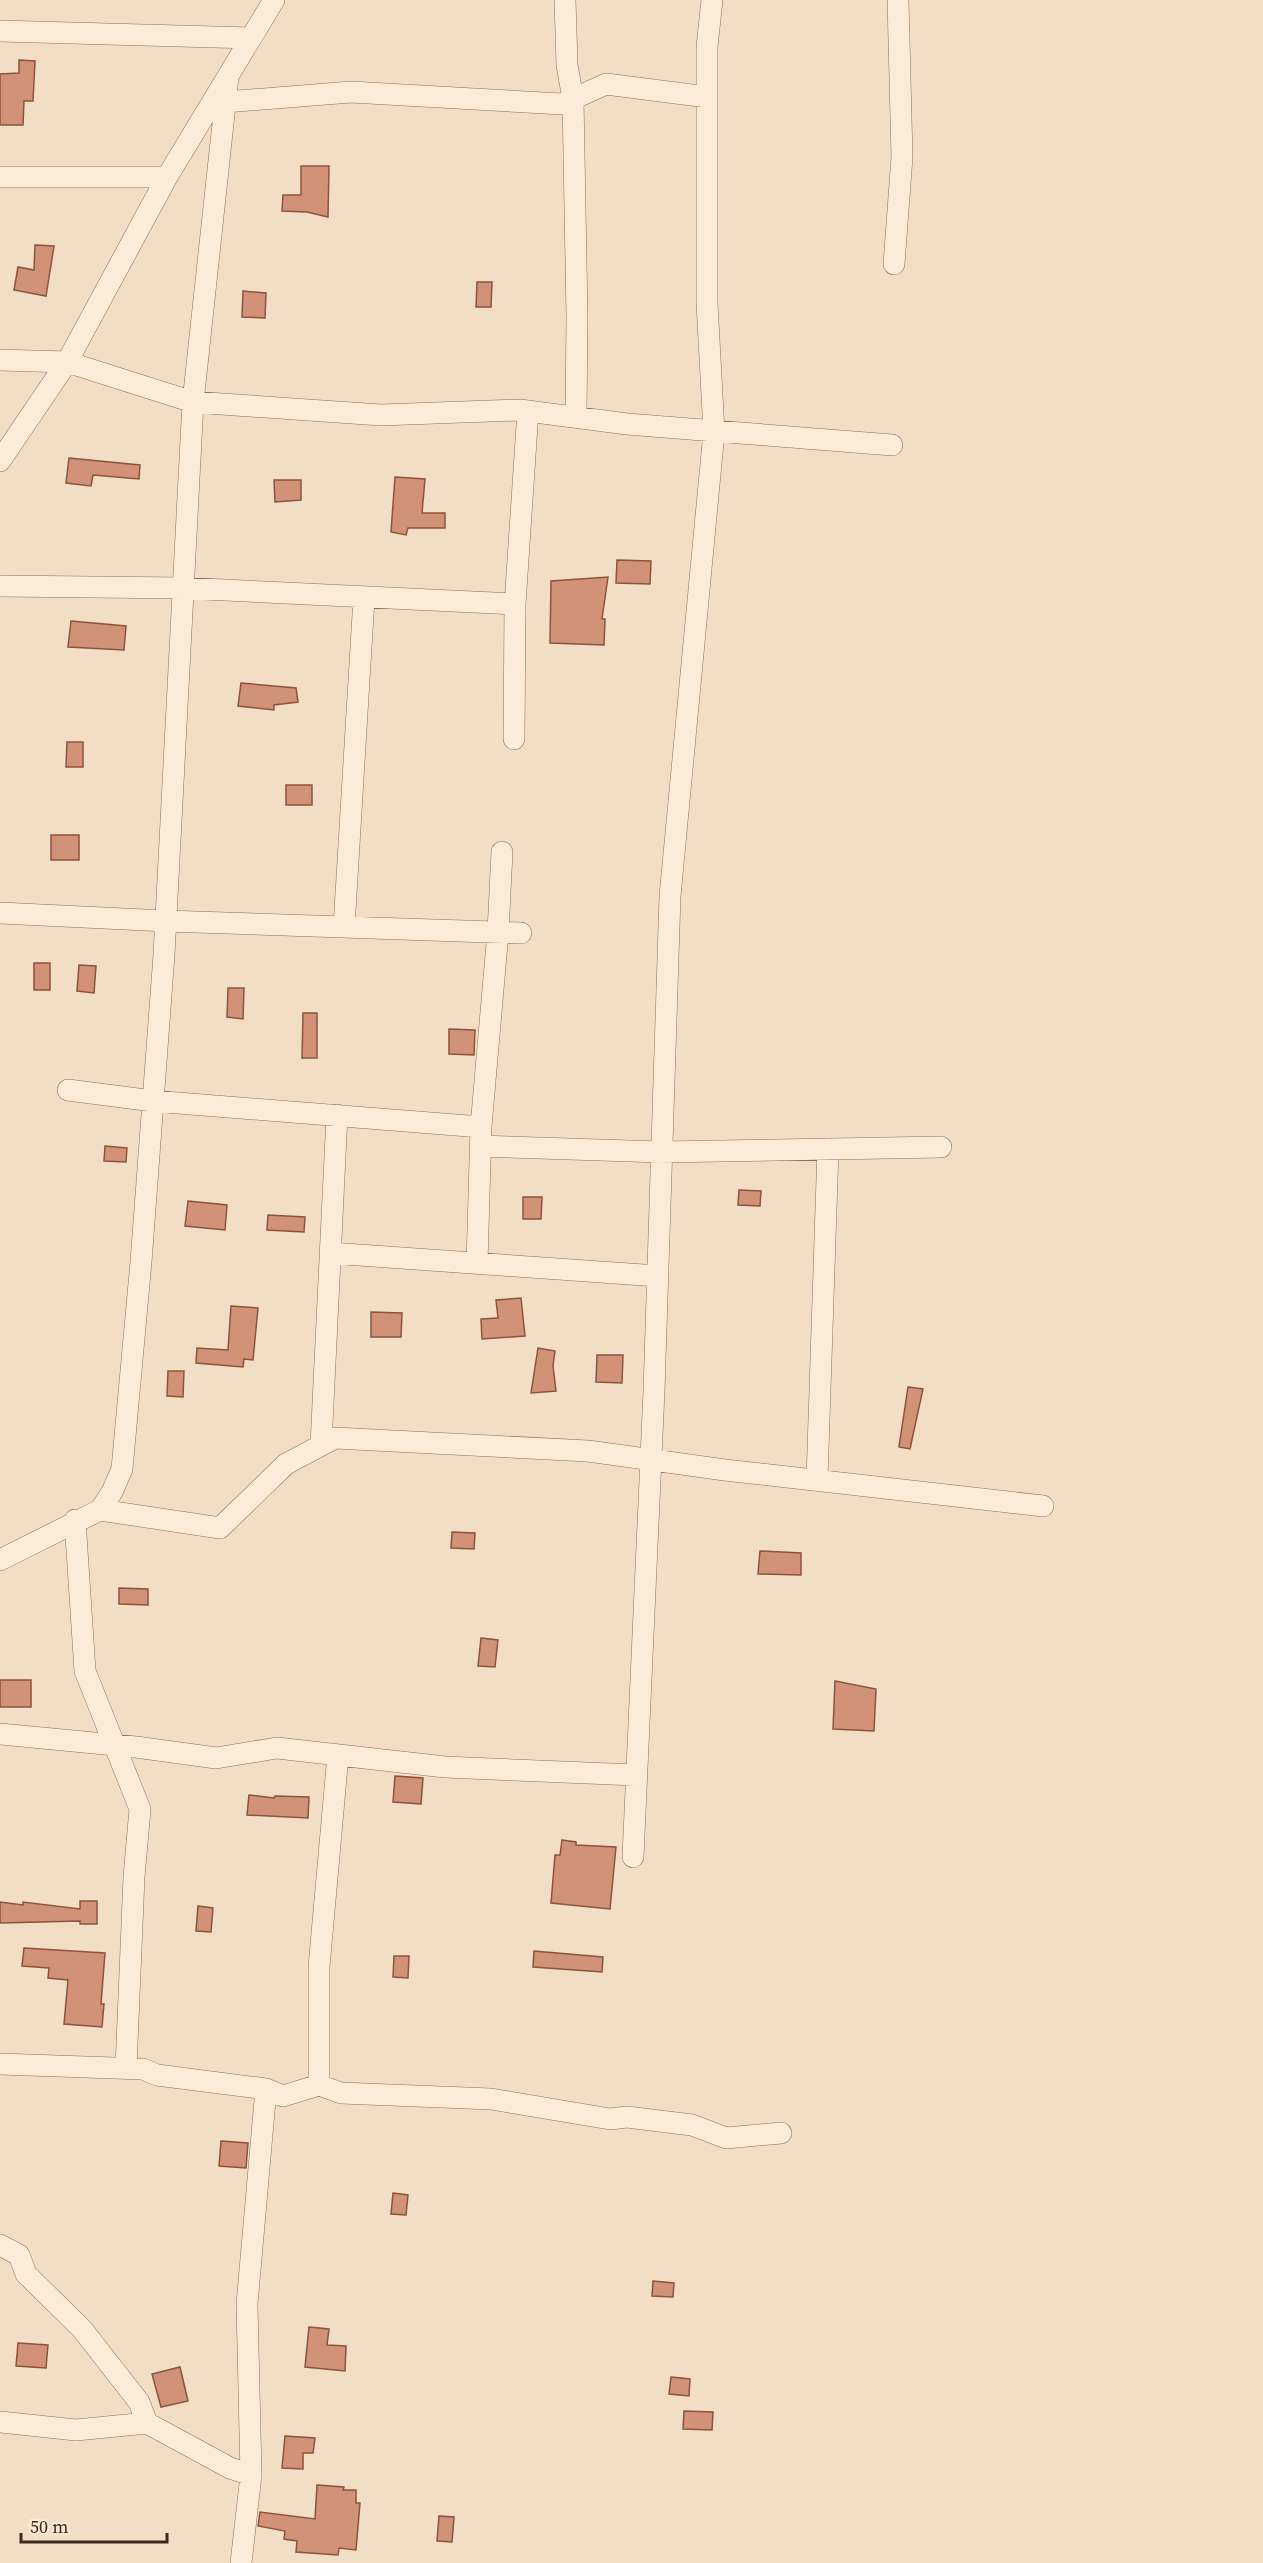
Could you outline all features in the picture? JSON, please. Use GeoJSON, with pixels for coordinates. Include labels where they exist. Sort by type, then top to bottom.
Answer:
{"type":"FeatureCollection","features":[{"type":"Feature","properties":{"kind":"street"},"geometry":{"type":"LineString","coordinates":[[0,461],[67,362],[166,177],[274,0]]}},
{"type":"Feature","properties":{"kind":"street"},"geometry":{"type":"LineString","coordinates":[[565,0],[567,65],[573,99],[577,316],[576,417]]}},
{"type":"Feature","properties":{"kind":"street"},"geometry":{"type":"LineString","coordinates":[[633,1857],[670,896],[714,432],[707,303],[707,47],[712,0]]}},
{"type":"Feature","properties":{"kind":"street"},"geometry":{"type":"LineString","coordinates":[[894,264],[902,157],[898,0]]}},
{"type":"Feature","properties":{"kind":"street"},"geometry":{"type":"LineString","coordinates":[[0,31],[251,38]]}},
{"type":"Feature","properties":{"kind":"street"},"geometry":{"type":"LineString","coordinates":[[100,1510],[112,1492],[122,1469],[166,921],[193,402],[228,76]]}},
{"type":"Feature","properties":{"kind":"street"},"geometry":{"type":"LineString","coordinates":[[225,102],[351,92],[562,104],[606,84],[707,97]]}},
{"type":"Feature","properties":{"kind":"street"},"geometry":{"type":"LineString","coordinates":[[0,177],[166,177]]}},
{"type":"Feature","properties":{"kind":"street"},"geometry":{"type":"LineString","coordinates":[[0,360],[67,362],[193,402],[381,415],[528,411],[714,432],[892,445]]}},
{"type":"Feature","properties":{"kind":"street"},"geometry":{"type":"LineString","coordinates":[[514,739],[515,604],[528,411]]}},
{"type":"Feature","properties":{"kind":"street"},"geometry":{"type":"LineString","coordinates":[[0,586],[183,588],[515,604]]}},
{"type":"Feature","properties":{"kind":"street"},"geometry":{"type":"LineString","coordinates":[[344,927],[364,598]]}},
{"type":"Feature","properties":{"kind":"street"},"geometry":{"type":"LineString","coordinates":[[477,1263],[480,1137],[498,932],[502,852]]}},
{"type":"Feature","properties":{"kind":"street"},"geometry":{"type":"LineString","coordinates":[[0,913],[521,933]]}},
{"type":"Feature","properties":{"kind":"street"},"geometry":{"type":"LineString","coordinates":[[68,1090],[153,1101],[337,1115],[480,1137],[661,1152],[941,1147]]}},
{"type":"Feature","properties":{"kind":"street"},"geometry":{"type":"LineString","coordinates":[[321,1445],[337,1115]]}},
{"type":"Feature","properties":{"kind":"street"},"geometry":{"type":"LineString","coordinates":[[817,1480],[828,1149]]}},
{"type":"Feature","properties":{"kind":"street"},"geometry":{"type":"LineString","coordinates":[[330,1252],[657,1275]]}},
{"type":"Feature","properties":{"kind":"street"},"geometry":{"type":"LineString","coordinates":[[0,1560],[100,1510],[220,1528],[286,1464],[335,1437],[588,1451],[1044,1506]]}},
{"type":"Feature","properties":{"kind":"street"},"geometry":{"type":"LineString","coordinates":[[75,1521],[85,1671],[140,1809],[134,1877],[126,2068]]}},
{"type":"Feature","properties":{"kind":"street"},"geometry":{"type":"LineString","coordinates":[[0,1734],[216,1758],[277,1748],[445,1767],[636,1775]]}},
{"type":"Feature","properties":{"kind":"street"},"geometry":{"type":"LineString","coordinates":[[319,2085],[319,1967],[338,1755]]}},
{"type":"Feature","properties":{"kind":"street"},"geometry":{"type":"LineString","coordinates":[[0,2064],[143,2069],[157,2075],[266,2089],[283,2097],[319,2085],[341,2093],[491,2099],[610,2119],[627,2116],[692,2125],[726,2138],[781,2133]]}},
{"type":"Feature","properties":{"kind":"street"},"geometry":{"type":"LineString","coordinates":[[241,2563],[251,2475],[247,2304],[266,2089]]}},
{"type":"Feature","properties":{"kind":"street"},"geometry":{"type":"LineString","coordinates":[[0,2246],[19,2255],[26,2274],[82,2330],[139,2402],[147,2423]]}},
{"type":"Feature","properties":{"kind":"street"},"geometry":{"type":"LineString","coordinates":[[0,2422],[76,2430],[147,2423],[231,2468],[251,2475]]}},
{"type":"Feature","properties":{"kind":"building"},"geometry":{"type":"Polygon","coordinates":[[[19,60],[35,61],[33,101],[24,101],[23,125],[0,125],[0,74],[19,73],[19,60]]]}},
{"type":"Feature","properties":{"kind":"building"},"geometry":{"type":"Polygon","coordinates":[[[301,166],[329,166],[328,217],[307,212],[282,211],[283,195],[301,195],[301,166]]]}},
{"type":"Feature","properties":{"kind":"building"},"geometry":{"type":"Polygon","coordinates":[[[35,245],[54,246],[46,296],[14,290],[18,267],[34,270],[35,245]]]}},
{"type":"Feature","properties":{"kind":"building"},"geometry":{"type":"Polygon","coordinates":[[[477,282],[492,282],[491,307],[476,307],[477,282]]]}},
{"type":"Feature","properties":{"kind":"building"},"geometry":{"type":"Polygon","coordinates":[[[243,291],[266,293],[265,318],[242,317],[243,291]]]}},
{"type":"Feature","properties":{"kind":"building"},"geometry":{"type":"Polygon","coordinates":[[[69,458],[140,465],[139,479],[93,475],[91,486],[66,483],[69,458]]]}},
{"type":"Feature","properties":{"kind":"building"},"geometry":{"type":"Polygon","coordinates":[[[395,477],[425,479],[422,513],[445,513],[445,528],[408,528],[406,535],[391,532],[395,477]]]}},
{"type":"Feature","properties":{"kind":"building"},"geometry":{"type":"Polygon","coordinates":[[[274,480],[301,480],[301,500],[275,502],[274,480]]]}},
{"type":"Feature","properties":{"kind":"building"},"geometry":{"type":"Polygon","coordinates":[[[617,560],[651,561],[650,584],[616,583],[617,560]]]}},
{"type":"Feature","properties":{"kind":"building"},"geometry":{"type":"Polygon","coordinates":[[[608,577],[602,619],[605,619],[604,645],[550,643],[551,581],[608,577]]]}},
{"type":"Feature","properties":{"kind":"building"},"geometry":{"type":"Polygon","coordinates":[[[71,621],[126,626],[124,650],[68,647],[71,621]]]}},
{"type":"Feature","properties":{"kind":"building"},"geometry":{"type":"Polygon","coordinates":[[[241,683],[296,688],[298,702],[274,705],[274,710],[238,706],[241,683]]]}},
{"type":"Feature","properties":{"kind":"building"},"geometry":{"type":"Polygon","coordinates":[[[67,742],[83,742],[83,767],[66,767],[67,742]]]}},
{"type":"Feature","properties":{"kind":"building"},"geometry":{"type":"Polygon","coordinates":[[[286,785],[312,785],[312,805],[286,805],[286,785]]]}},
{"type":"Feature","properties":{"kind":"building"},"geometry":{"type":"Polygon","coordinates":[[[51,835],[79,835],[79,860],[51,860],[51,835]]]}},
{"type":"Feature","properties":{"kind":"building"},"geometry":{"type":"Polygon","coordinates":[[[34,963],[50,963],[50,990],[34,990],[34,963]]]}},
{"type":"Feature","properties":{"kind":"building"},"geometry":{"type":"Polygon","coordinates":[[[79,965],[96,966],[94,993],[77,991],[79,965]]]}},
{"type":"Feature","properties":{"kind":"building"},"geometry":{"type":"Polygon","coordinates":[[[228,988],[244,988],[243,1019],[227,1017],[228,988]]]}},
{"type":"Feature","properties":{"kind":"building"},"geometry":{"type":"Polygon","coordinates":[[[303,1013],[317,1013],[317,1058],[302,1058],[303,1013]]]}},
{"type":"Feature","properties":{"kind":"building"},"geometry":{"type":"Polygon","coordinates":[[[449,1029],[475,1030],[474,1055],[449,1054],[449,1029]]]}},
{"type":"Feature","properties":{"kind":"building"},"geometry":{"type":"Polygon","coordinates":[[[105,1146],[127,1148],[126,1162],[104,1161],[105,1146]]]}},
{"type":"Feature","properties":{"kind":"building"},"geometry":{"type":"Polygon","coordinates":[[[739,1190],[761,1191],[760,1206],[738,1205],[739,1190]]]}},
{"type":"Feature","properties":{"kind":"building"},"geometry":{"type":"Polygon","coordinates":[[[523,1197],[542,1197],[541,1219],[523,1219],[523,1197]]]}},
{"type":"Feature","properties":{"kind":"building"},"geometry":{"type":"Polygon","coordinates":[[[188,1201],[227,1205],[225,1230],[185,1226],[188,1201]]]}},
{"type":"Feature","properties":{"kind":"building"},"geometry":{"type":"Polygon","coordinates":[[[268,1215],[305,1217],[304,1232],[267,1230],[268,1215]]]}},
{"type":"Feature","properties":{"kind":"building"},"geometry":{"type":"Polygon","coordinates":[[[521,1298],[525,1336],[482,1339],[481,1319],[498,1318],[496,1300],[521,1298]]]}},
{"type":"Feature","properties":{"kind":"building"},"geometry":{"type":"Polygon","coordinates":[[[231,1306],[258,1308],[253,1360],[244,1359],[243,1367],[196,1363],[197,1348],[228,1350],[231,1306]]]}},
{"type":"Feature","properties":{"kind":"building"},"geometry":{"type":"Polygon","coordinates":[[[371,1312],[402,1313],[401,1337],[371,1337],[371,1312]]]}},
{"type":"Feature","properties":{"kind":"building"},"geometry":{"type":"Polygon","coordinates":[[[538,1348],[555,1351],[553,1366],[556,1391],[531,1393],[538,1348]]]}},
{"type":"Feature","properties":{"kind":"building"},"geometry":{"type":"Polygon","coordinates":[[[597,1355],[623,1355],[622,1383],[596,1382],[597,1355]]]}},
{"type":"Feature","properties":{"kind":"building"},"geometry":{"type":"Polygon","coordinates":[[[168,1371],[184,1371],[183,1397],[167,1396],[168,1371]]]}},
{"type":"Feature","properties":{"kind":"building"},"geometry":{"type":"Polygon","coordinates":[[[908,1387],[923,1389],[910,1449],[899,1447],[908,1387]]]}},
{"type":"Feature","properties":{"kind":"building"},"geometry":{"type":"Polygon","coordinates":[[[452,1532],[475,1533],[474,1549],[451,1548],[452,1532]]]}},
{"type":"Feature","properties":{"kind":"building"},"geometry":{"type":"Polygon","coordinates":[[[760,1551],[801,1553],[801,1575],[758,1574],[760,1551]]]}},
{"type":"Feature","properties":{"kind":"building"},"geometry":{"type":"Polygon","coordinates":[[[119,1588],[148,1589],[148,1605],[119,1604],[119,1588]]]}},
{"type":"Feature","properties":{"kind":"building"},"geometry":{"type":"Polygon","coordinates":[[[481,1638],[498,1640],[495,1667],[478,1666],[481,1638]]]}},
{"type":"Feature","properties":{"kind":"building"},"geometry":{"type":"Polygon","coordinates":[[[0,1680],[31,1680],[31,1707],[0,1707],[0,1680]]]}},
{"type":"Feature","properties":{"kind":"building"},"geometry":{"type":"Polygon","coordinates":[[[835,1681],[876,1689],[874,1731],[833,1729],[835,1681]]]}},
{"type":"Feature","properties":{"kind":"building"},"geometry":{"type":"Polygon","coordinates":[[[395,1776],[423,1778],[421,1804],[393,1802],[395,1776]]]}},
{"type":"Feature","properties":{"kind":"building"},"geometry":{"type":"Polygon","coordinates":[[[249,1795],[274,1798],[275,1796],[309,1797],[308,1818],[247,1815],[249,1795]]]}},
{"type":"Feature","properties":{"kind":"building"},"geometry":{"type":"Polygon","coordinates":[[[562,1840],[576,1842],[576,1845],[616,1847],[610,1909],[551,1903],[555,1855],[560,1855],[562,1840]]]}},
{"type":"Feature","properties":{"kind":"building"},"geometry":{"type":"Polygon","coordinates":[[[80,1901],[97,1901],[97,1924],[80,1924],[80,1921],[0,1923],[0,1902],[23,1905],[23,1902],[80,1909],[80,1901]]]}},
{"type":"Feature","properties":{"kind":"building"},"geometry":{"type":"Polygon","coordinates":[[[198,1906],[213,1908],[211,1932],[196,1931],[198,1906]]]}},
{"type":"Feature","properties":{"kind":"building"},"geometry":{"type":"Polygon","coordinates":[[[24,1948],[105,1953],[101,2004],[104,2004],[102,2027],[64,2024],[68,1980],[48,1978],[49,1968],[22,1966],[24,1948]]]}},
{"type":"Feature","properties":{"kind":"building"},"geometry":{"type":"Polygon","coordinates":[[[534,1951],[603,1957],[602,1972],[533,1967],[534,1951]]]}},
{"type":"Feature","properties":{"kind":"building"},"geometry":{"type":"Polygon","coordinates":[[[394,1956],[409,1956],[408,1978],[393,1977],[394,1956]]]}},
{"type":"Feature","properties":{"kind":"building"},"geometry":{"type":"Polygon","coordinates":[[[221,2141],[248,2143],[246,2168],[219,2166],[221,2141]]]}},
{"type":"Feature","properties":{"kind":"building"},"geometry":{"type":"Polygon","coordinates":[[[393,2193],[408,2195],[406,2215],[391,2214],[393,2193]]]}},
{"type":"Feature","properties":{"kind":"building"},"geometry":{"type":"Polygon","coordinates":[[[653,2281],[674,2283],[673,2297],[652,2296],[653,2281]]]}},
{"type":"Feature","properties":{"kind":"building"},"geometry":{"type":"Polygon","coordinates":[[[309,2327],[329,2329],[327,2345],[346,2346],[345,2371],[305,2367],[309,2327]]]}},
{"type":"Feature","properties":{"kind":"building"},"geometry":{"type":"Polygon","coordinates":[[[18,2343],[48,2345],[46,2368],[16,2366],[18,2343]]]}},
{"type":"Feature","properties":{"kind":"building"},"geometry":{"type":"Polygon","coordinates":[[[180,2367],[188,2401],[161,2407],[152,2374],[180,2367]]]}},
{"type":"Feature","properties":{"kind":"building"},"geometry":{"type":"Polygon","coordinates":[[[671,2377],[690,2379],[689,2396],[669,2394],[671,2377]]]}},
{"type":"Feature","properties":{"kind":"building"},"geometry":{"type":"Polygon","coordinates":[[[684,2411],[713,2412],[712,2430],[683,2429],[684,2411]]]}},
{"type":"Feature","properties":{"kind":"building"},"geometry":{"type":"Polygon","coordinates":[[[285,2436],[315,2438],[313,2453],[303,2453],[303,2469],[282,2468],[285,2436]]]}},
{"type":"Feature","properties":{"kind":"building"},"geometry":{"type":"Polygon","coordinates":[[[317,2485],[356,2490],[356,2503],[360,2503],[356,2550],[339,2548],[338,2555],[296,2552],[297,2541],[284,2539],[285,2531],[258,2526],[260,2512],[315,2519],[317,2485]]]}},
{"type":"Feature","properties":{"kind":"building"},"geometry":{"type":"Polygon","coordinates":[[[439,2516],[454,2517],[452,2542],[437,2541],[439,2516]]]}}]}
